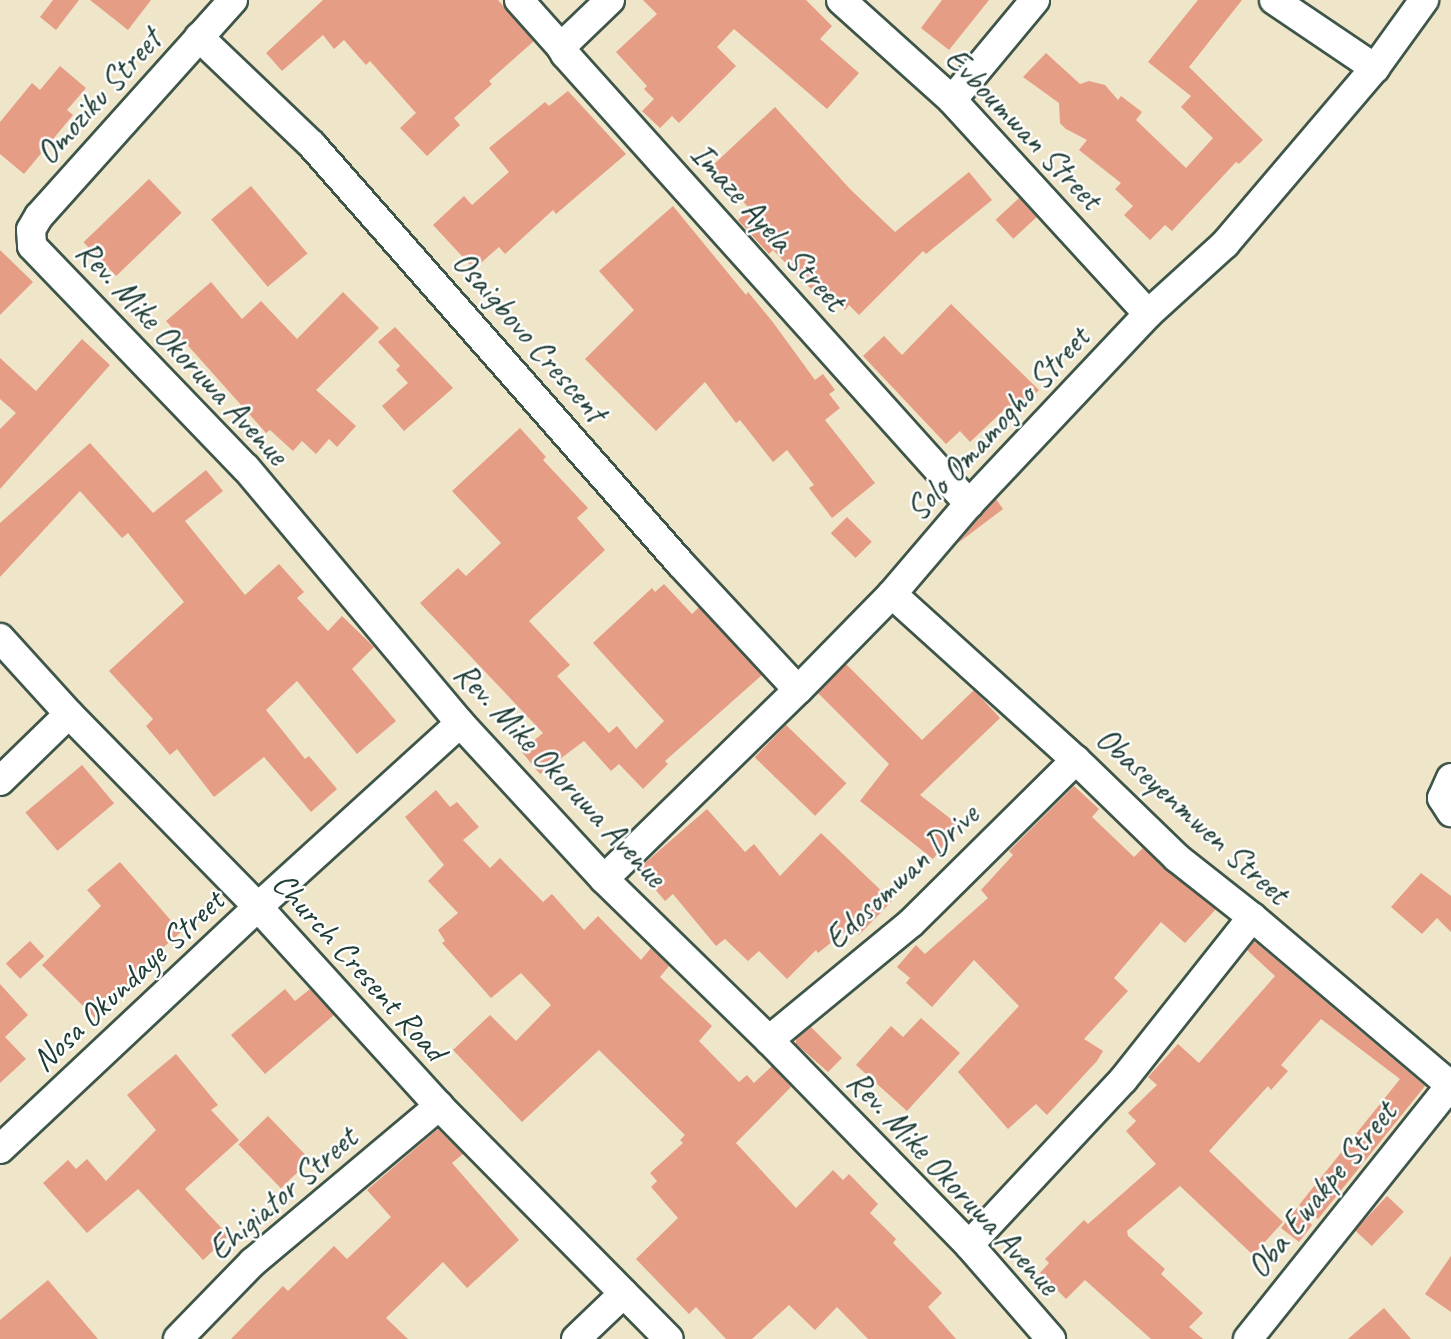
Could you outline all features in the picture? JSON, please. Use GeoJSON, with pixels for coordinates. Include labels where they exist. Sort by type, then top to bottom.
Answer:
{"type":"FeatureCollection","features":[{"type":"Feature","properties":{"kind":"street","name":"Imaze Ayela Street"},"geometry":{"type":"LineString","coordinates":[[519,0],[969,504]]}},
{"type":"Feature","properties":{"kind":"street"},"geometry":{"type":"LineString","coordinates":[[561,47],[611,0]]}},
{"type":"Feature","properties":{"kind":"street","name":"Evboumwan Street"},"geometry":{"type":"LineString","coordinates":[[841,0],[952,100],[1148,314]]}},
{"type":"Feature","properties":{"kind":"street"},"geometry":{"type":"LineString","coordinates":[[952,100],[1035,0]]}},
{"type":"Feature","properties":{"kind":"street"},"geometry":{"type":"LineString","coordinates":[[1274,0],[1375,68]]}},
{"type":"Feature","properties":{"kind":"street","name":"Solo Omamogho Street"},"geometry":{"type":"LineString","coordinates":[[604,879],[798,690],[892,593],[969,504],[1148,314],[1225,244],[1375,68],[1424,0]]}},
{"type":"Feature","properties":{"kind":"street","name":"Omoziku Street"},"geometry":{"type":"LineString","coordinates":[[32,246],[31,230],[39,216],[199,37],[219,5]]}},
{"type":"Feature","properties":{"kind":"street","name":"Osaigbovo Crescent"},"geometry":{"type":"LineString","coordinates":[[199,37],[312,145],[680,563],[798,690]]}},
{"type":"Feature","properties":{"kind":"street","name":"Rev. Mike Okoruwa Avenue"},"geometry":{"type":"LineString","coordinates":[[32,246],[246,468],[460,723],[604,879],[769,1040],[969,1245],[1051,1339]]}},
{"type":"Feature","properties":{"kind":"street","name":"Obaseyenmwen Street"},"geometry":{"type":"LineString","coordinates":[[892,593],[1076,760],[1177,858],[1252,917],[1451,1086]]}},
{"type":"Feature","properties":{"kind":"street","name":"Church Cresent Road"},"geometry":{"type":"LineString","coordinates":[[0,638],[69,714],[258,907],[439,1106],[669,1339]]}},
{"type":"Feature","properties":{"kind":"street"},"geometry":{"type":"LineString","coordinates":[[0,781],[69,714]]}},
{"type":"Feature","properties":{"kind":"street","name":"Nosa Okundaye Street"},"geometry":{"type":"LineString","coordinates":[[0,1149],[258,907],[460,723]]}},
{"type":"Feature","properties":{"kind":"street","name":"Edosomwan Drive"},"geometry":{"type":"LineString","coordinates":[[769,1040],[911,923],[1076,760]]}},
{"type":"Feature","properties":{"kind":"street"},"geometry":{"type":"LineString","coordinates":[[1451,778],[1441,798],[1451,812]]}},
{"type":"Feature","properties":{"kind":"street"},"geometry":{"type":"LineString","coordinates":[[969,1245],[1123,1080],[1252,917]]}},
{"type":"Feature","properties":{"kind":"street","name":"Oba Ewakpe Street"},"geometry":{"type":"LineString","coordinates":[[1248,1339],[1451,1086]]}},
{"type":"Feature","properties":{"kind":"street","name":"Ehigiator Street"},"geometry":{"type":"LineString","coordinates":[[178,1339],[253,1262],[439,1106]]}},
{"type":"Feature","properties":{"kind":"street"},"geometry":{"type":"LineString","coordinates":[[576,1339],[624,1293]]}},
{"type":"Feature","properties":{"kind":"building"},"geometry":{"type":"Polygon","coordinates":[[[53,0],[79,0],[56,30],[40,17],[53,0]]]}},
{"type":"Feature","properties":{"kind":"building"},"geometry":{"type":"Polygon","coordinates":[[[90,0],[151,0],[128,30],[90,0]]]}},
{"type":"Feature","properties":{"kind":"building"},"geometry":{"type":"Polygon","coordinates":[[[323,0],[498,0],[534,41],[489,81],[492,84],[454,118],[460,125],[427,156],[400,128],[416,113],[370,61],[366,65],[344,40],[334,49],[323,35],[282,71],[266,53],[323,0]]]}},
{"type":"Feature","properties":{"kind":"building"},"geometry":{"type":"Polygon","coordinates":[[[643,0],[806,0],[832,26],[820,39],[859,73],[827,109],[734,29],[717,47],[736,66],[679,123],[672,116],[660,128],[642,111],[654,99],[644,89],[647,86],[616,52],[657,14],[643,0]]]}},
{"type":"Feature","properties":{"kind":"building"},"geometry":{"type":"Polygon","coordinates":[[[942,0],[989,0],[949,50],[921,28],[942,0]]]}},
{"type":"Feature","properties":{"kind":"building"},"geometry":{"type":"Polygon","coordinates":[[[1198,0],[1242,0],[1189,67],[1263,140],[1239,164],[1236,162],[1172,231],[1165,225],[1150,240],[1124,215],[1133,206],[1115,189],[1121,183],[1079,150],[1087,140],[1060,123],[1059,103],[1023,77],[1046,53],[1080,84],[1089,81],[1105,85],[1118,100],[1121,96],[1142,112],[1136,120],[1186,168],[1213,138],[1181,107],[1191,96],[1148,62],[1198,0]]]}},
{"type":"Feature","properties":{"kind":"building"},"geometry":{"type":"Polygon","coordinates":[[[60,66],[86,88],[67,110],[73,115],[24,174],[0,154],[0,122],[32,83],[40,90],[60,66]]]}},
{"type":"Feature","properties":{"kind":"building"},"geometry":{"type":"Polygon","coordinates":[[[568,91],[626,154],[556,214],[553,210],[505,254],[499,247],[474,269],[433,225],[464,196],[472,205],[509,172],[489,148],[545,102],[549,106],[568,91]]]}},
{"type":"Feature","properties":{"kind":"building"},"geometry":{"type":"Polygon","coordinates":[[[775,107],[850,189],[895,232],[969,172],[992,200],[926,254],[923,251],[859,315],[849,305],[845,310],[820,284],[813,291],[773,250],[769,254],[738,220],[750,209],[711,167],[775,107]]]}},
{"type":"Feature","properties":{"kind":"building"},"geometry":{"type":"Polygon","coordinates":[[[149,179],[182,213],[116,276],[84,242],[149,179]]]}},
{"type":"Feature","properties":{"kind":"building"},"geometry":{"type":"Polygon","coordinates":[[[251,186],[308,253],[268,287],[211,219],[251,186]]]}},
{"type":"Feature","properties":{"kind":"building"},"geometry":{"type":"Polygon","coordinates":[[[1019,198],[1037,217],[1013,239],[996,220],[1019,198]]]}},
{"type":"Feature","properties":{"kind":"building"},"geometry":{"type":"Polygon","coordinates":[[[673,206],[746,295],[748,292],[772,321],[815,380],[823,374],[835,390],[829,394],[840,408],[825,420],[875,483],[832,518],[809,488],[814,485],[787,450],[773,462],[740,420],[736,423],[705,382],[656,431],[585,359],[634,310],[599,271],[673,206]]]}},
{"type":"Feature","properties":{"kind":"building"},"geometry":{"type":"Polygon","coordinates":[[[0,250],[33,282],[0,315],[0,250]]]}},
{"type":"Feature","properties":{"kind":"building"},"geometry":{"type":"Polygon","coordinates":[[[211,282],[242,319],[261,301],[297,339],[343,292],[379,328],[316,390],[356,426],[337,447],[329,439],[316,454],[302,441],[293,451],[270,430],[266,433],[166,321],[211,282]]]}},
{"type":"Feature","properties":{"kind":"building"},"geometry":{"type":"Polygon","coordinates":[[[951,304],[1039,390],[1013,416],[1005,409],[970,442],[960,431],[946,444],[863,356],[884,336],[902,355],[951,304]]]}},
{"type":"Feature","properties":{"kind":"building"},"geometry":{"type":"Polygon","coordinates":[[[395,327],[453,388],[404,431],[382,406],[408,383],[396,370],[400,366],[378,342],[395,327]]]}},
{"type":"Feature","properties":{"kind":"building"},"geometry":{"type":"Polygon","coordinates":[[[82,339],[110,365],[0,489],[0,429],[16,413],[0,399],[0,358],[36,391],[82,339]]]}},
{"type":"Feature","properties":{"kind":"building"},"geometry":{"type":"Polygon","coordinates":[[[520,428],[546,457],[543,460],[588,508],[577,518],[605,550],[529,621],[570,665],[557,676],[609,733],[617,726],[636,749],[664,721],[593,643],[652,588],[655,592],[664,584],[692,614],[699,607],[762,675],[665,761],[668,764],[643,789],[619,764],[611,771],[584,741],[540,774],[521,751],[543,733],[420,603],[458,568],[466,576],[501,543],[452,491],[520,428]]]}},
{"type":"Feature","properties":{"kind":"building"},"geometry":{"type":"Polygon","coordinates":[[[90,443],[153,513],[206,470],[223,491],[185,521],[245,595],[279,564],[304,592],[297,598],[328,631],[342,616],[374,647],[352,669],[396,721],[357,754],[297,681],[266,710],[305,759],[309,756],[337,789],[311,812],[264,757],[214,797],[177,749],[170,755],[146,726],[153,719],[109,671],[184,602],[128,533],[122,538],[80,491],[0,577],[0,523],[90,443]]]}},
{"type":"Feature","properties":{"kind":"building"},"geometry":{"type":"Polygon","coordinates":[[[996,499],[1003,509],[958,543],[981,515],[996,499]]]}},
{"type":"Feature","properties":{"kind":"building"},"geometry":{"type":"Polygon","coordinates":[[[847,517],[872,542],[855,558],[831,533],[847,517]]]}},
{"type":"Feature","properties":{"kind":"building"},"geometry":{"type":"Polygon","coordinates":[[[846,664],[922,740],[974,690],[1000,718],[920,795],[960,826],[933,859],[860,801],[889,764],[818,693],[846,664]]]}},
{"type":"Feature","properties":{"kind":"building"},"geometry":{"type":"Polygon","coordinates":[[[786,725],[846,783],[815,816],[755,757],[786,725]]]}},
{"type":"Feature","properties":{"kind":"building"},"geometry":{"type":"Polygon","coordinates":[[[82,765],[114,803],[57,851],[25,813],[82,765]]]}},
{"type":"Feature","properties":{"kind":"building"},"geometry":{"type":"Polygon","coordinates":[[[1074,786],[1099,809],[1092,817],[1134,857],[1143,848],[1216,909],[1185,943],[1161,922],[1114,978],[1128,991],[1084,1039],[1103,1051],[1097,1061],[1047,1115],[1036,1104],[1008,1129],[958,1072],[1019,1006],[974,960],[932,1007],[906,983],[910,978],[897,967],[916,945],[925,954],[988,898],[981,890],[1013,855],[1009,851],[1074,786]]]}},
{"type":"Feature","properties":{"kind":"building"},"geometry":{"type":"Polygon","coordinates":[[[436,790],[450,807],[457,802],[479,827],[463,840],[490,868],[500,858],[543,902],[552,894],[584,930],[598,916],[641,960],[651,948],[669,966],[660,977],[712,1026],[699,1041],[739,1082],[747,1075],[754,1083],[772,1066],[791,1087],[736,1143],[796,1208],[833,1170],[843,1180],[849,1174],[878,1204],[870,1213],[896,1239],[893,1243],[942,1293],[928,1307],[956,1339],[868,1339],[837,1307],[815,1330],[789,1305],[752,1339],[726,1339],[696,1307],[689,1314],[636,1259],[678,1218],[651,1187],[657,1181],[650,1173],[683,1143],[680,1140],[685,1135],[599,1050],[522,1122],[453,1050],[490,1015],[516,1041],[551,1005],[521,973],[491,998],[442,943],[445,941],[438,930],[458,913],[428,881],[444,865],[405,817],[436,790]]]}},
{"type":"Feature","properties":{"kind":"building"},"geometry":{"type":"Polygon","coordinates":[[[707,809],[745,852],[754,844],[780,876],[821,833],[892,901],[859,935],[851,927],[818,953],[816,950],[787,979],[759,951],[748,961],[725,939],[716,946],[673,894],[665,901],[638,869],[707,809]]]}},
{"type":"Feature","properties":{"kind":"building"},"geometry":{"type":"Polygon","coordinates":[[[120,862],[181,932],[136,971],[139,974],[95,1018],[42,965],[101,906],[87,890],[120,862]]]}},
{"type":"Feature","properties":{"kind":"building"},"geometry":{"type":"Polygon","coordinates":[[[1421,873],[1451,896],[1451,932],[1437,918],[1422,934],[1391,907],[1421,873]]]}},
{"type":"Feature","properties":{"kind":"building"},"geometry":{"type":"Polygon","coordinates":[[[30,941],[44,956],[20,979],[6,964],[30,941]]]}},
{"type":"Feature","properties":{"kind":"building"},"geometry":{"type":"Polygon","coordinates":[[[1254,941],[1425,1086],[1318,1219],[1299,1205],[1400,1079],[1321,1019],[1281,1065],[1288,1071],[1271,1090],[1268,1086],[1209,1151],[1283,1222],[1253,1255],[1180,1186],[1127,1231],[1128,1236],[1165,1269],[1161,1274],[1203,1313],[1189,1327],[1203,1339],[1151,1339],[1085,1280],[1066,1299],[1040,1273],[1049,1263],[1045,1259],[1084,1220],[1088,1224],[1156,1164],[1126,1131],[1136,1121],[1128,1113],[1157,1085],[1148,1077],[1178,1044],[1199,1063],[1275,976],[1247,950],[1254,941]]]}},
{"type":"Feature","properties":{"kind":"building"},"geometry":{"type":"Polygon","coordinates":[[[0,984],[28,1015],[5,1037],[26,1059],[0,1083],[0,984]]]}},
{"type":"Feature","properties":{"kind":"building"},"geometry":{"type":"Polygon","coordinates":[[[285,989],[295,1001],[310,989],[334,1015],[265,1074],[231,1035],[285,989]]]}},
{"type":"Feature","properties":{"kind":"building"},"geometry":{"type":"Polygon","coordinates":[[[921,1018],[960,1053],[907,1111],[856,1065],[891,1026],[903,1037],[921,1018]]]}},
{"type":"Feature","properties":{"kind":"building"},"geometry":{"type":"Polygon","coordinates":[[[811,1027],[842,1058],[828,1072],[796,1044],[796,1039],[811,1027]]]}},
{"type":"Feature","properties":{"kind":"building"},"geometry":{"type":"Polygon","coordinates":[[[176,1054],[218,1105],[211,1110],[239,1140],[185,1189],[229,1236],[203,1260],[138,1189],[87,1233],[43,1183],[68,1160],[76,1169],[87,1159],[106,1181],[156,1130],[127,1095],[176,1054]]]}},
{"type":"Feature","properties":{"kind":"building"},"geometry":{"type":"Polygon","coordinates":[[[268,1116],[310,1160],[281,1188],[239,1144],[268,1116]]]}},
{"type":"Feature","properties":{"kind":"building"},"geometry":{"type":"Polygon","coordinates":[[[438,1129],[463,1154],[452,1163],[519,1240],[467,1288],[443,1262],[386,1318],[408,1339],[231,1339],[283,1286],[288,1291],[334,1246],[347,1259],[391,1217],[367,1190],[438,1129]]]}},
{"type":"Feature","properties":{"kind":"building"},"geometry":{"type":"Polygon","coordinates":[[[1387,1196],[1404,1212],[1372,1246],[1355,1230],[1387,1196]]]}},
{"type":"Feature","properties":{"kind":"building"},"geometry":{"type":"Polygon","coordinates":[[[1297,1208],[1312,1225],[1299,1242],[1281,1228],[1297,1208]]]}},
{"type":"Feature","properties":{"kind":"building"},"geometry":{"type":"Polygon","coordinates":[[[1451,1256],[1451,1312],[1425,1294],[1451,1256]]]}},
{"type":"Feature","properties":{"kind":"building"},"geometry":{"type":"Polygon","coordinates":[[[48,1280],[98,1339],[0,1339],[0,1320],[48,1280]]]}},
{"type":"Feature","properties":{"kind":"building"},"geometry":{"type":"Polygon","coordinates":[[[1384,1308],[1411,1339],[1348,1339],[1384,1308]]]}}]}
